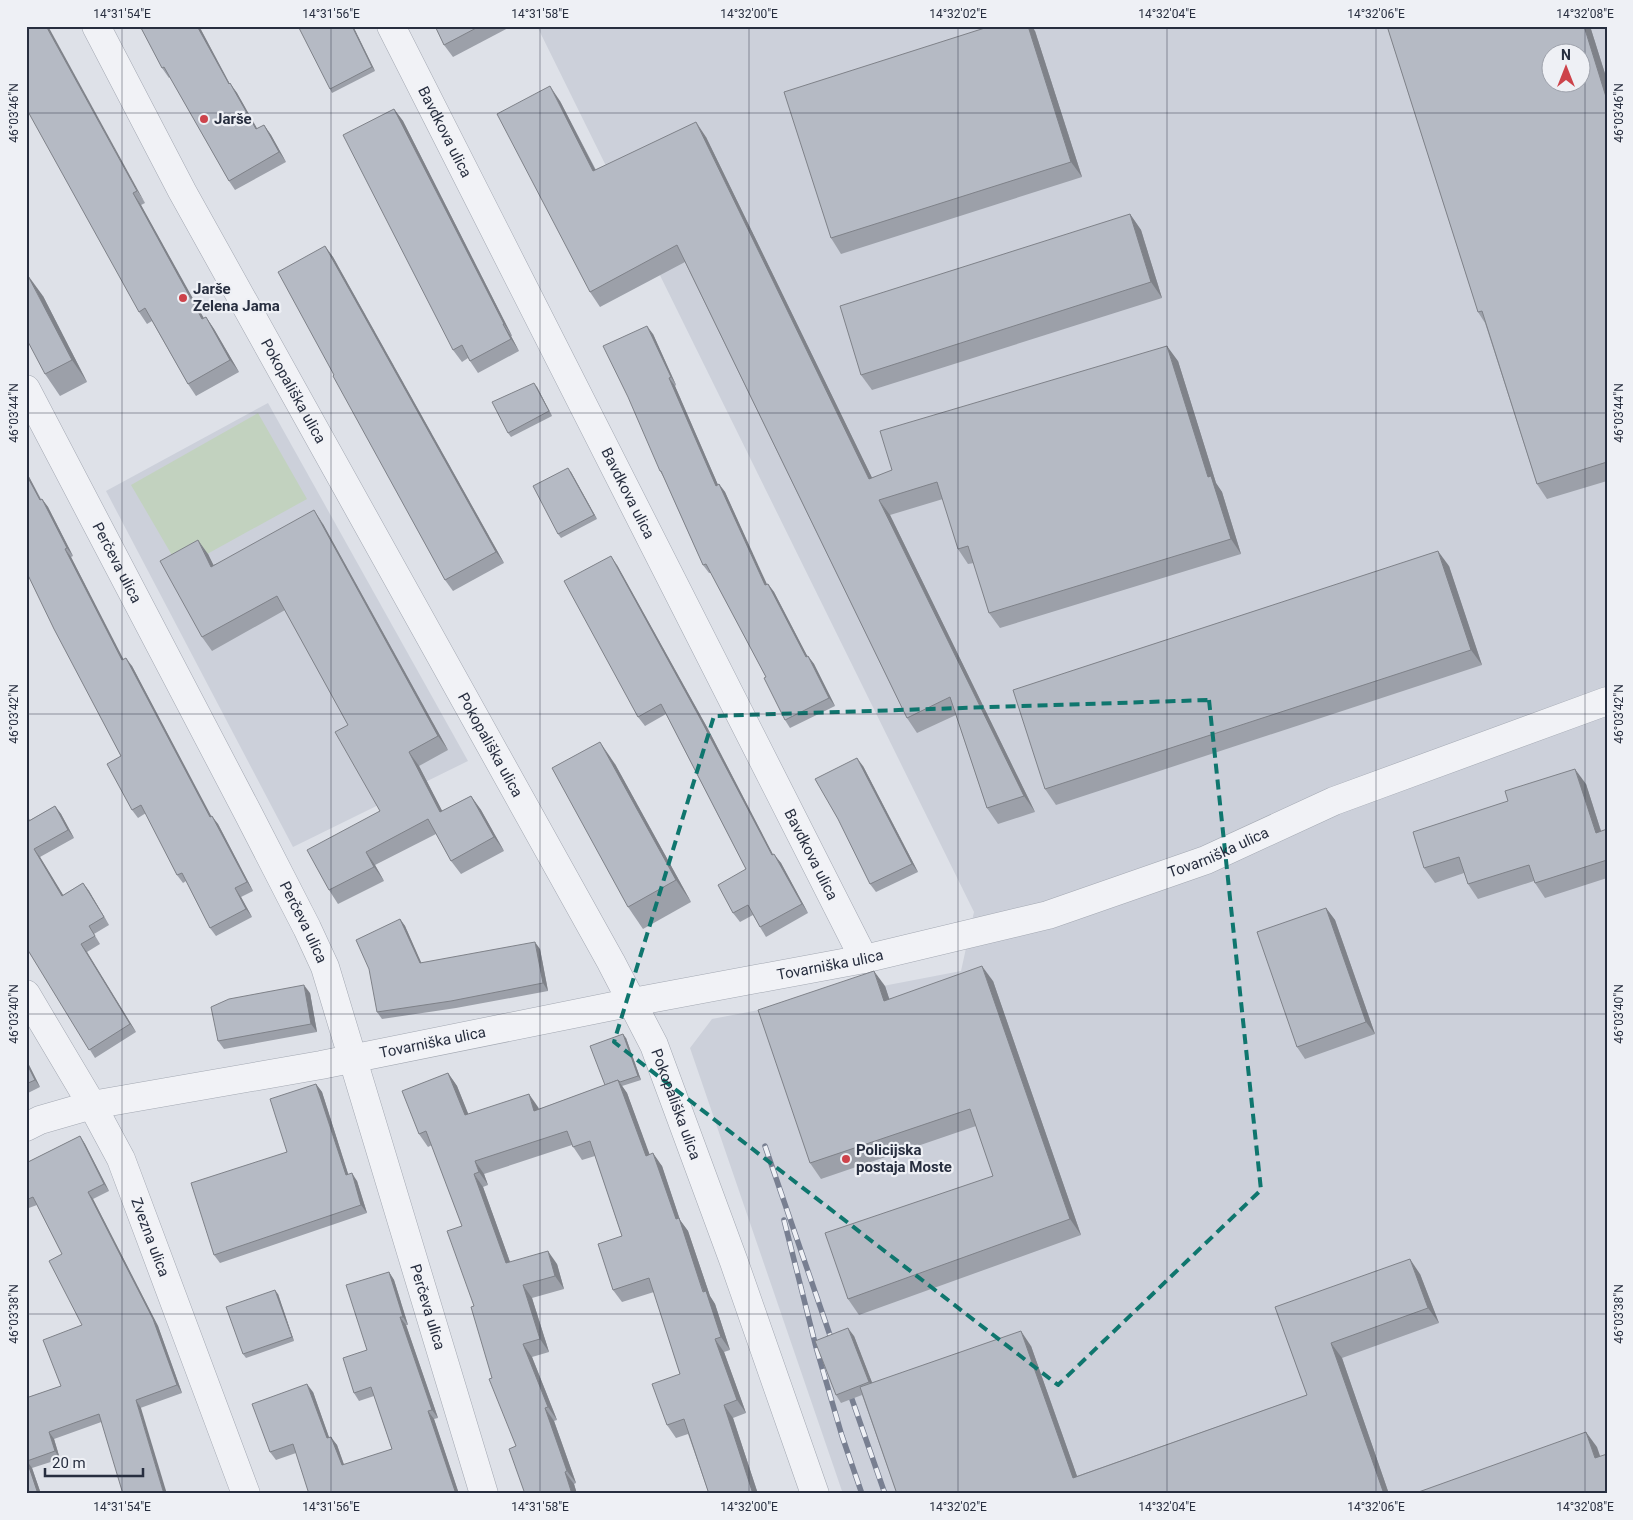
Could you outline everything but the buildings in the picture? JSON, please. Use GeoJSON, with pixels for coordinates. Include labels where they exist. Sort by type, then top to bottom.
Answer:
{"type":"FeatureCollection","features":[{"type":"Feature","properties":{"kind":"street","name":"Pokopališka ulica"},"geometry":{"type":"LineString","coordinates":[[96,26],[182,191],[633,1002],[658,1054],[734,1262],[815,1494]]}},
{"type":"Feature","properties":{"kind":"street","name":"Bavdkova ulica"},"geometry":{"type":"LineString","coordinates":[[391,26],[864,959]]}},
{"type":"Feature","properties":{"kind":"street","name":"Perčeva ulica"},"geometry":{"type":"LineString","coordinates":[[26,389],[307,928],[325,967],[484,1494]]}},
{"type":"Feature","properties":{"kind":"street","name":"Tovarniška ulica"},"geometry":{"type":"LineString","coordinates":[[26,1127],[40,1120],[92,1105],[352,1059],[633,1002],[864,959],[1048,915],[1206,860],[1334,801],[1607,701]]}},
{"type":"Feature","properties":{"kind":"street","name":"Zvezna ulica"},"geometry":{"type":"LineString","coordinates":[[26,994],[92,1105],[121,1159],[246,1494]]}},
{"type":"Feature","properties":{"kind":"highlighted area"},"geometry":{"type":"Polygon","coordinates":[[[1209,700],[1261,1190],[1058,1385],[614,1042],[714,716],[1209,700]]]}},
{"type":"Feature","properties":{"kind":"shaded area"},"geometry":{"type":"Polygon","coordinates":[[[537,26],[1607,26],[1607,1494],[843,1494],[690,1048],[712,1019],[961,971],[974,912],[537,26]]]}},
{"type":"Feature","properties":{"kind":"shaded area"},"geometry":{"type":"Polygon","coordinates":[[[268,403],[468,761],[293,847],[106,491],[268,403]]]}},
{"type":"Feature","properties":{"kind":"green space"},"geometry":{"type":"Polygon","coordinates":[[[258,413],[307,499],[180,569],[131,485],[258,413]]]}},
{"type":"Feature","properties":{"kind":"railway"},"geometry":{"type":"LineString","coordinates":[[765,1146],[834,1347]]}},
{"type":"Feature","properties":{"kind":"railway"},"geometry":{"type":"LineString","coordinates":[[784,1220],[816,1347],[842,1436],[862,1494]]}},
{"type":"Feature","properties":{"kind":"railway"},"geometry":{"type":"LineString","coordinates":[[847,1385],[885,1494]]}},
{"type":"Feature","properties":{"kind":"place","name":"Jarše"},"geometry":{"type":"Point","coordinates":[204,119]}},
{"type":"Feature","properties":{"kind":"place","name":"Jarše Zelena Jama"},"geometry":{"type":"Point","coordinates":[183,298]}},
{"type":"Feature","properties":{"kind":"place","name":"Policijska postaja Moste"},"geometry":{"type":"Point","coordinates":[846,1159]}}]}
